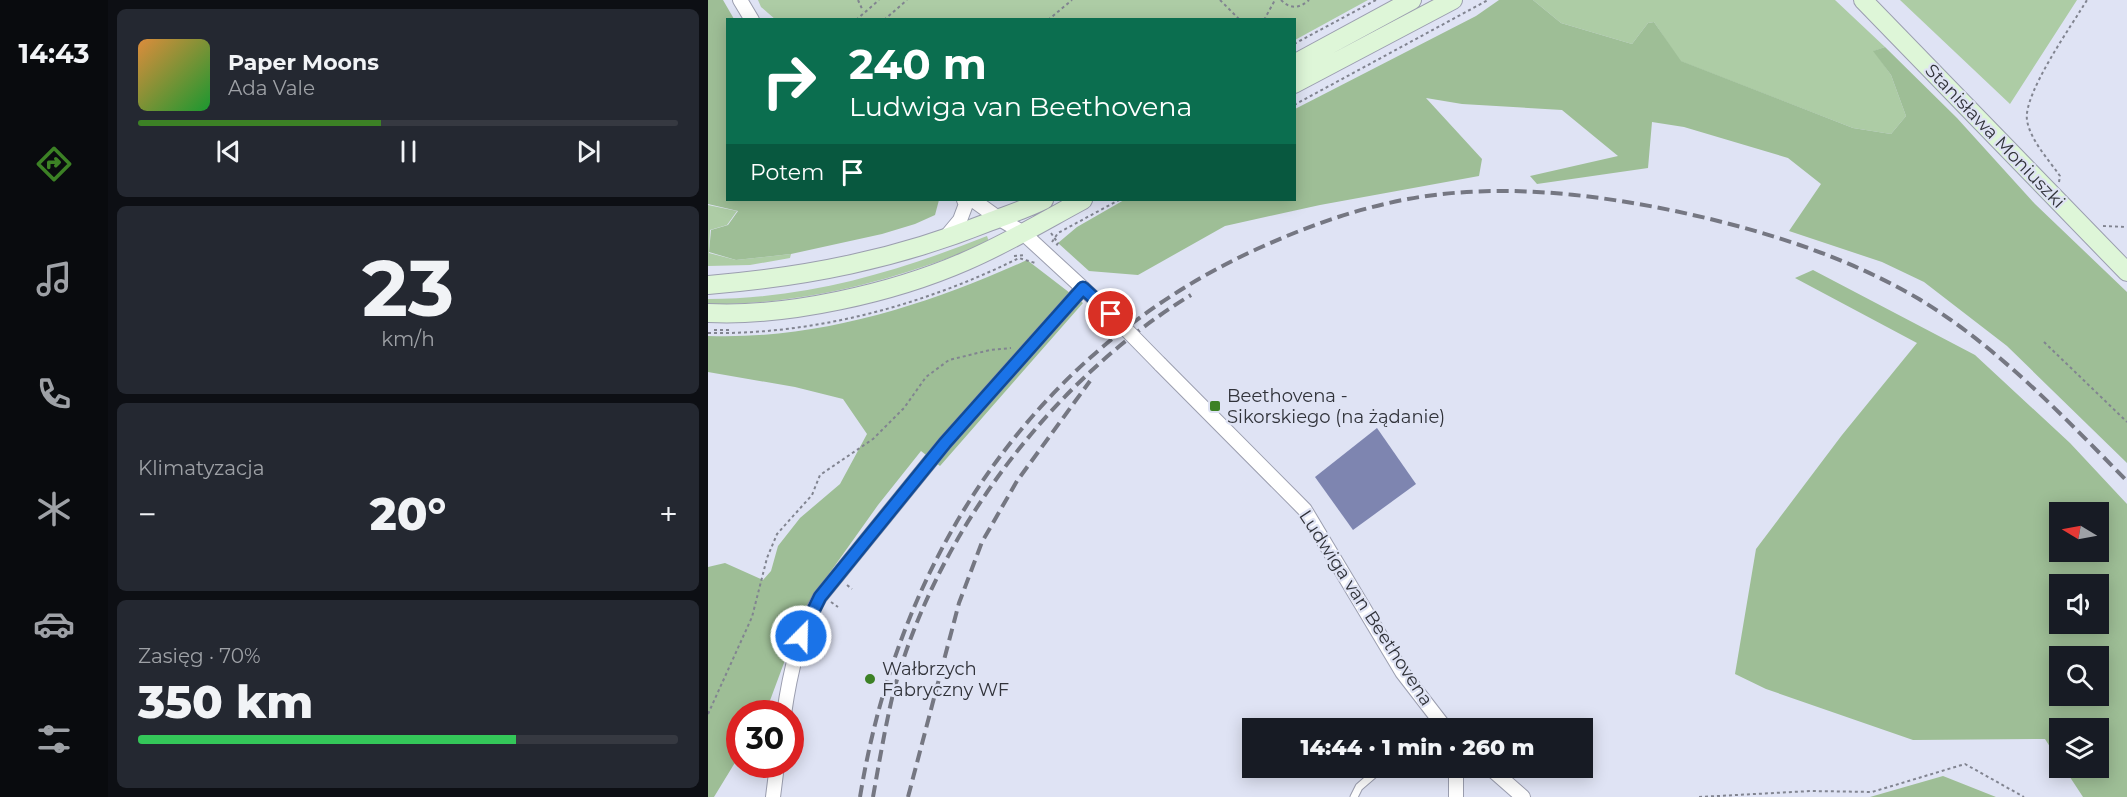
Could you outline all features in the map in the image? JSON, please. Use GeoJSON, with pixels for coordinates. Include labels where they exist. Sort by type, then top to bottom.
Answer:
{"type":"FeatureCollection","features":[{"type":"Feature","properties":{"kind":"main road"},"geometry":{"type":"LineString","coordinates":[[1296,63],[1412,0]]}},
{"type":"Feature","properties":{"kind":"main road"},"geometry":{"type":"LineString","coordinates":[[1296,83],[1453,0]]}},
{"type":"Feature","properties":{"kind":"main road","name":"Stanisława Moniuszki"},"geometry":{"type":"LineString","coordinates":[[1863,0],[2127,272]]}},
{"type":"Feature","properties":{"kind":"main road"},"geometry":{"type":"LineString","coordinates":[[708,285],[783,279],[890,255],[943,240],[1042,201]]}},
{"type":"Feature","properties":{"kind":"main road"},"geometry":{"type":"LineString","coordinates":[[708,313],[796,308],[904,284],[966,261],[1081,201]]}},
{"type":"Feature","properties":{"kind":"street"},"geometry":{"type":"LineString","coordinates":[[740,0],[751,18]]}},
{"type":"Feature","properties":{"kind":"street"},"geometry":{"type":"LineString","coordinates":[[943,240],[960,220],[966,204],[964,201]]}},
{"type":"Feature","properties":{"kind":"street","name":"Ludwiga van Beethovena"},"geometry":{"type":"LineString","coordinates":[[975,201],[998,219],[1022,232],[1054,258],[1068,275],[1111,314],[1305,510],[1432,718]]}},
{"type":"Feature","properties":{"kind":"street"},"geometry":{"type":"LineString","coordinates":[[787,700],[796,652],[806,621],[820,597],[945,443],[1083,288]]}},
{"type":"Feature","properties":{"kind":"street"},"geometry":{"type":"LineString","coordinates":[[773,797],[775,778]]}},
{"type":"Feature","properties":{"kind":"street"},"geometry":{"type":"LineString","coordinates":[[1456,778],[1456,797]]}},
{"type":"Feature","properties":{"kind":"street"},"geometry":{"type":"LineString","coordinates":[[1501,778],[1522,797]]}},
{"type":"Feature","properties":{"kind":"lane"},"geometry":{"type":"LineString","coordinates":[[1354,797],[1359,787],[1370,778]]}},
{"type":"Feature","properties":{"kind":"path"},"geometry":{"type":"LineString","coordinates":[[858,0],[864,12]]}},
{"type":"Feature","properties":{"kind":"path"},"geometry":{"type":"LineString","coordinates":[[858,18],[879,0]]}},
{"type":"Feature","properties":{"kind":"path"},"geometry":{"type":"LineString","coordinates":[[886,18],[907,0]]}},
{"type":"Feature","properties":{"kind":"path"},"geometry":{"type":"LineString","coordinates":[[1050,18],[1072,0]]}},
{"type":"Feature","properties":{"kind":"path"},"geometry":{"type":"LineString","coordinates":[[1220,0],[1238,18]]}},
{"type":"Feature","properties":{"kind":"path"},"geometry":{"type":"LineString","coordinates":[[1265,18],[1275,0]]}},
{"type":"Feature","properties":{"kind":"path"},"geometry":{"type":"LineString","coordinates":[[1281,0],[1291,8],[1300,7],[1309,0]]}},
{"type":"Feature","properties":{"kind":"path"},"geometry":{"type":"LineString","coordinates":[[1296,43],[1376,0]]}},
{"type":"Feature","properties":{"kind":"path"},"geometry":{"type":"LineString","coordinates":[[1296,104],[1488,0]]}},
{"type":"Feature","properties":{"kind":"path"},"geometry":{"type":"LineString","coordinates":[[2054,199],[2060,176],[2035,140],[2027,120],[2029,99],[2087,0]]}},
{"type":"Feature","properties":{"kind":"path"},"geometry":{"type":"LineString","coordinates":[[1048,246],[1058,233],[1117,201]]}},
{"type":"Feature","properties":{"kind":"path"},"geometry":{"type":"LineString","coordinates":[[1047,229],[1058,243],[1054,258]]}},
{"type":"Feature","properties":{"kind":"path"},"geometry":{"type":"LineString","coordinates":[[2044,342],[2127,422]]}},
{"type":"Feature","properties":{"kind":"path"},"geometry":{"type":"LineString","coordinates":[[708,714],[752,617],[767,558],[777,534],[812,495],[820,475],[873,439],[904,408],[926,377],[949,360],[990,350],[1032,347]]}},
{"type":"Feature","properties":{"kind":"path"},"geometry":{"type":"LineString","coordinates":[[1699,797],[1811,791],[1872,792],[1965,764],[2025,797]]}},
{"type":"Feature","properties":{"kind":"green space"},"geometry":{"type":"Polygon","coordinates":[[[708,0],[723,0],[733,18],[726,18],[726,201],[939,201],[935,215],[882,234],[791,254],[736,260],[709,252],[711,230],[728,225],[738,211],[708,204],[708,0]]]}},
{"type":"Feature","properties":{"kind":"green space"},"geometry":{"type":"Polygon","coordinates":[[[758,0],[1368,0],[1296,39],[1296,18],[774,18],[761,7],[758,0]]]}},
{"type":"Feature","properties":{"kind":"green space"},"geometry":{"type":"Polygon","coordinates":[[[1499,0],[1533,0],[1561,23],[1632,44],[1648,23],[1654,22],[1681,61],[1853,128],[1891,134],[1906,116],[1891,75],[1873,51],[1885,47],[1957,118],[2035,204],[2127,292],[2127,463],[2007,346],[1924,282],[1882,262],[1789,231],[1821,184],[1788,158],[1684,127],[1652,122],[1648,168],[1537,184],[1530,176],[1618,156],[1562,110],[1462,104],[1426,98],[1482,159],[1479,176],[1320,205],[1225,226],[1138,275],[1089,271],[1058,243],[1077,227],[1122,201],[1296,201],[1296,108],[1476,16],[1499,0]]]}},
{"type":"Feature","properties":{"kind":"green space"},"geometry":{"type":"Polygon","coordinates":[[[1533,0],[1835,0],[1885,47],[1874,51],[1891,75],[1906,116],[1891,134],[1853,128],[1680,61],[1654,22],[1648,23],[1632,44],[1561,23],[1533,0]]]}},
{"type":"Feature","properties":{"kind":"green space"},"geometry":{"type":"Polygon","coordinates":[[[1900,0],[2077,0],[2010,104],[1900,0]]]}},
{"type":"Feature","properties":{"kind":"green space"},"geometry":{"type":"Polygon","coordinates":[[[708,205],[737,211],[727,225],[710,230],[709,253],[736,260],[791,254],[790,258],[750,265],[708,266],[708,205]]]}},
{"type":"Feature","properties":{"kind":"green space"},"geometry":{"type":"Polygon","coordinates":[[[987,236],[989,242],[955,255],[852,287],[781,300],[708,304],[708,299],[780,294],[850,281],[919,261],[987,236]]]}},
{"type":"Feature","properties":{"kind":"green space"},"geometry":{"type":"Polygon","coordinates":[[[1027,260],[1083,303],[940,466],[921,451],[878,505],[804,609],[770,700],[726,700],[726,777],[714,797],[708,797],[708,567],[725,563],[763,580],[771,571],[778,546],[800,518],[840,484],[867,434],[843,399],[795,387],[708,372],[708,336],[749,336],[831,326],[912,305],[1027,260]]]}},
{"type":"Feature","properties":{"kind":"green space"},"geometry":{"type":"Polygon","coordinates":[[[1813,270],[1975,355],[2070,443],[2127,504],[2127,797],[2083,797],[2071,778],[2109,778],[2109,718],[2049,718],[2049,745],[2045,739],[1913,740],[1766,689],[1735,674],[1756,549],[1842,435],[1917,343],[1795,278],[1813,270]]]}},
{"type":"Feature","properties":{"kind":"green space"},"geometry":{"type":"Polygon","coordinates":[[[1943,776],[1996,797],[1870,797],[1943,776]]]}},
{"type":"Feature","properties":{"kind":"water"},"geometry":{"type":"Polygon","coordinates":[[[1377,428],[1416,484],[1353,530],[1315,477],[1377,428]]]}},
{"type":"Feature","properties":{"kind":"railway"},"geometry":{"type":"LineString","coordinates":[[860,797],[879,709],[907,625],[943,546],[989,472],[1043,405],[1106,344],[1177,292],[1275,241],[1312,226],[1369,208],[1441,194],[1542,192],[1609,199],[1675,211],[1738,226],[1800,245],[1890,283],[1948,318],[2029,384],[2127,481]]}},
{"type":"Feature","properties":{"kind":"railway"},"geometry":{"type":"LineString","coordinates":[[873,797],[893,694],[912,635],[938,577],[969,520],[1005,467],[1046,417],[1091,371],[1140,330],[1191,295]]}},
{"type":"Feature","properties":{"kind":"railway"},"geometry":{"type":"LineString","coordinates":[[908,797],[959,603],[982,542],[1017,481],[1090,381]]}},
{"type":"Feature","properties":{"kind":"place","name":"Beethovena - Sikorskiego (na żądanie)"},"geometry":{"type":"Point","coordinates":[1215,406]}},
{"type":"Feature","properties":{"kind":"place","name":"Wałbrzych Fabryczny WF"},"geometry":{"type":"Point","coordinates":[870,679]}},
{"type":"Feature","properties":{"kind":"route"},"geometry":{"type":"LineString","coordinates":[[801,636],[806,621],[820,597],[945,443],[1083,288],[1111,314]]}}]}
